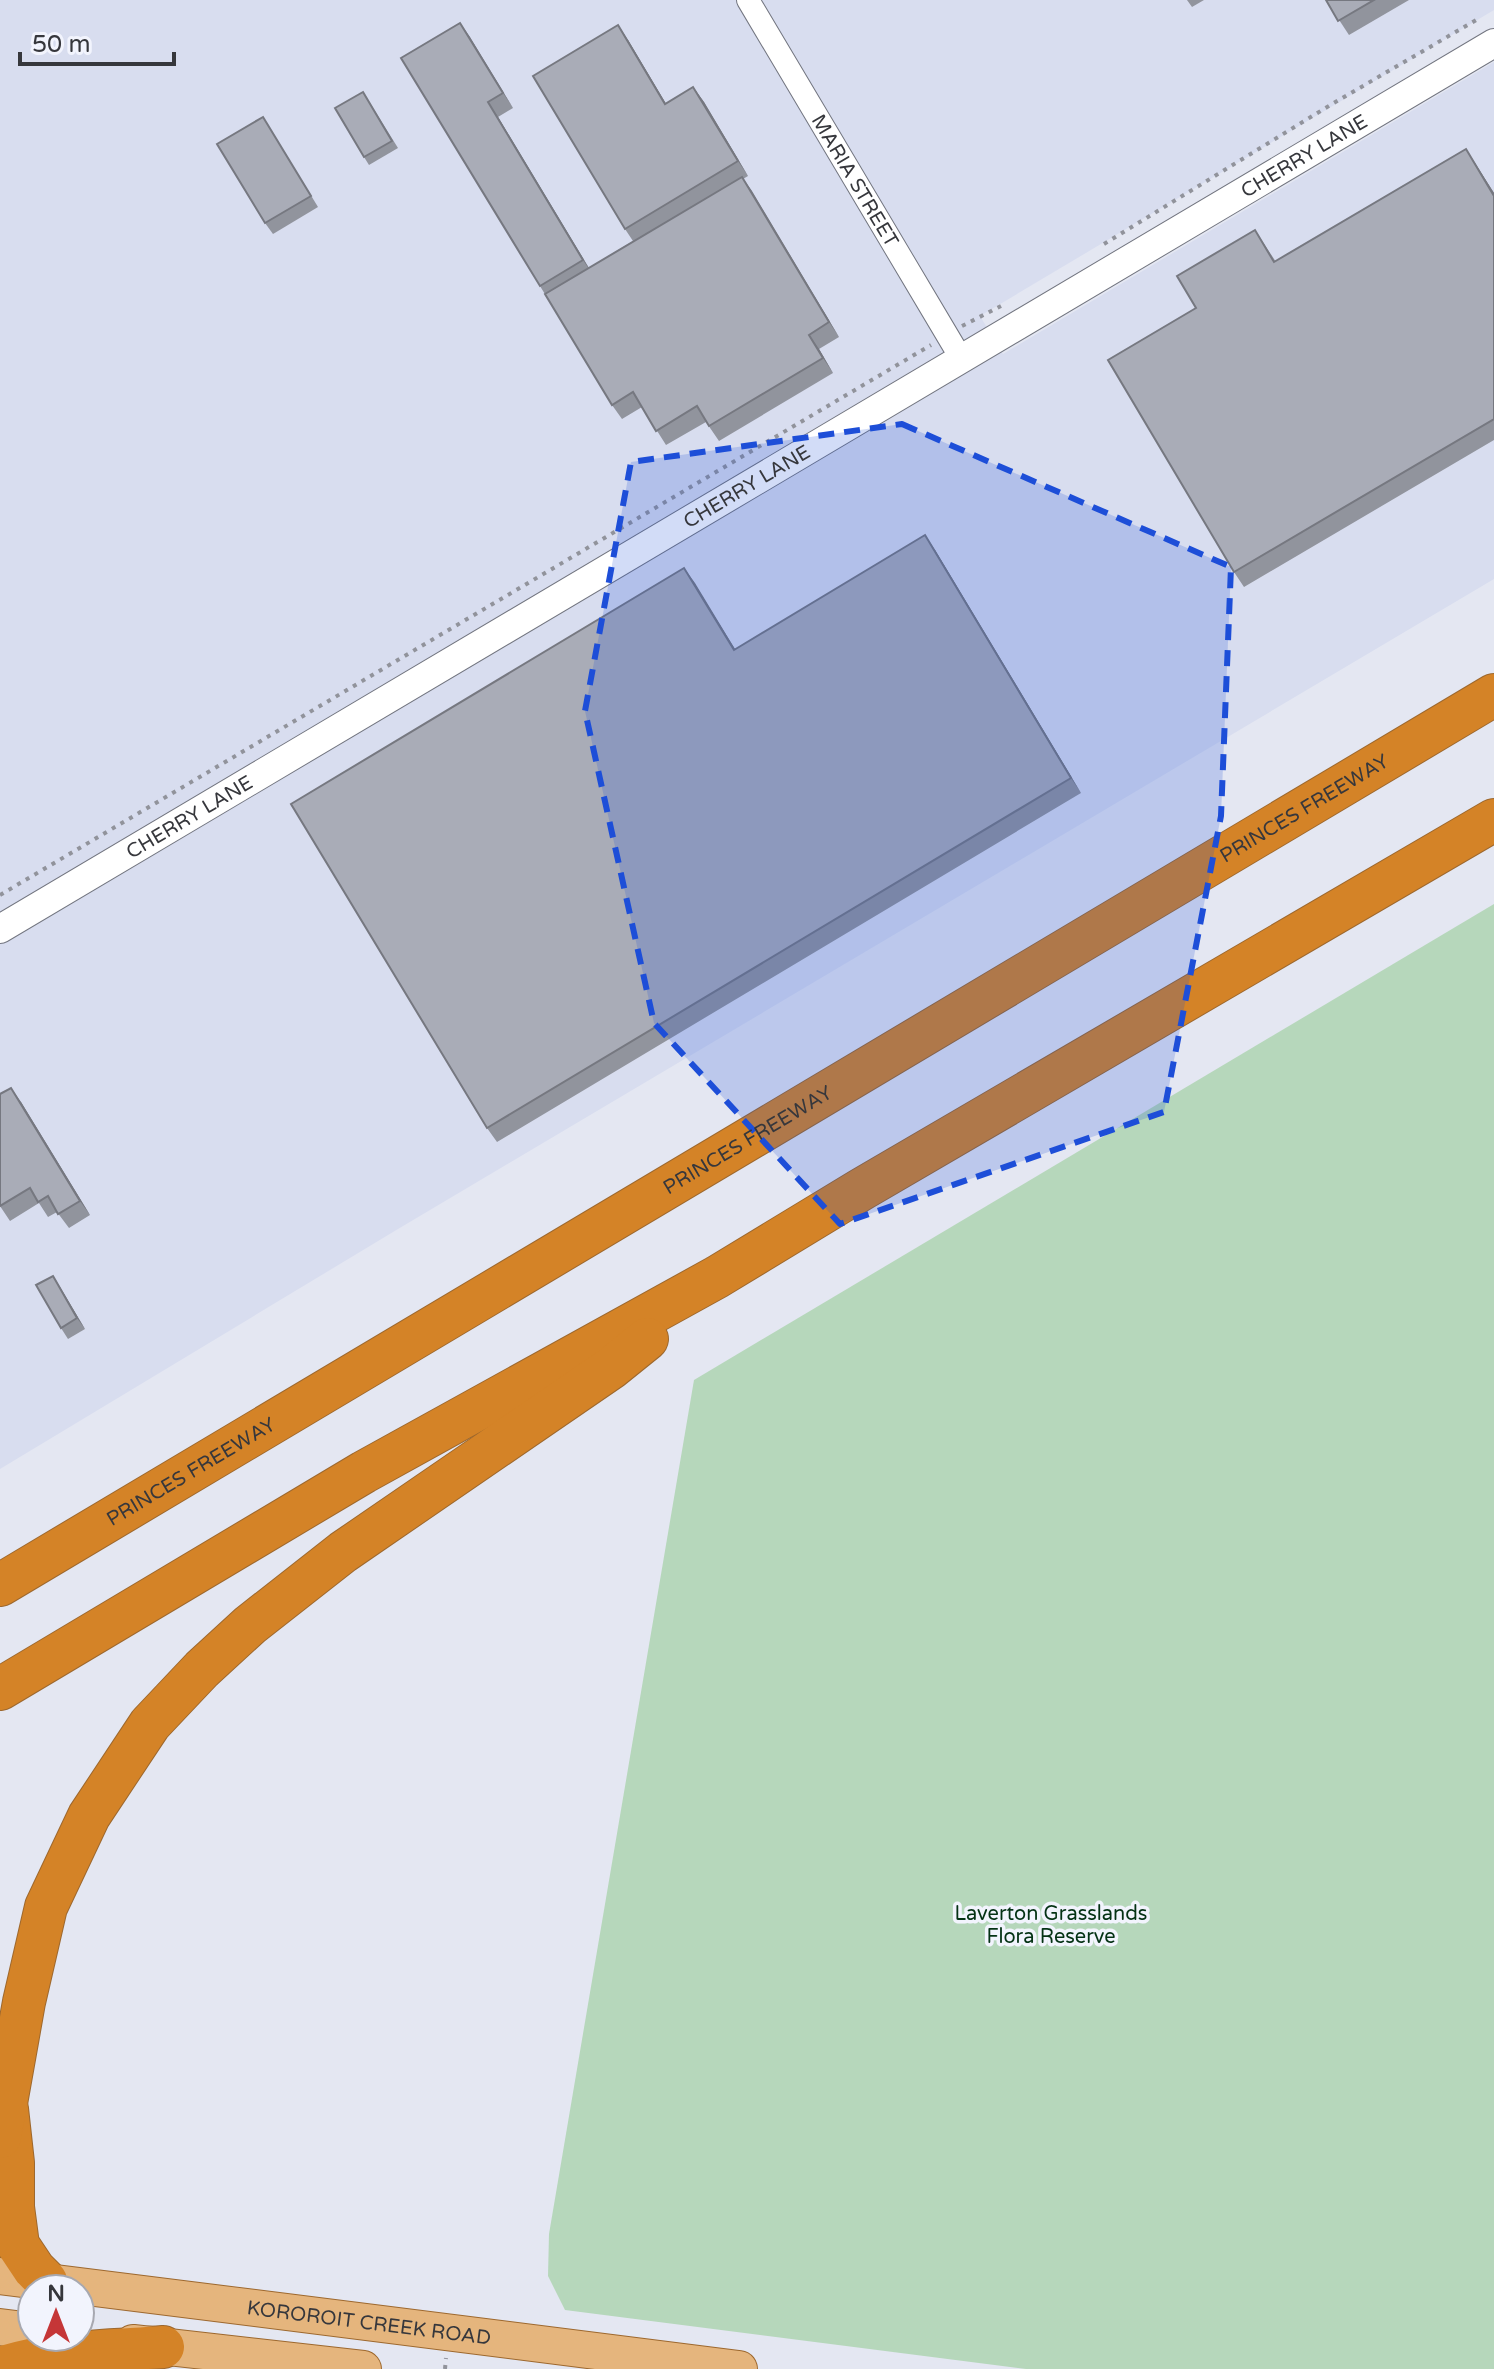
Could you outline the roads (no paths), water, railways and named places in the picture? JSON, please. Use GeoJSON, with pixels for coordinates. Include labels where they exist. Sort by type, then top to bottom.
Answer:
{"type":"FeatureCollection","features":[{"type":"Feature","properties":{"kind":"highway","name":"PRINCES FREEWAY"},"geometry":{"type":"LineString","coordinates":[[0,1585],[1494,695]]}},
{"type":"Feature","properties":{"kind":"highway"},"geometry":{"type":"LineString","coordinates":[[0,1689],[364,1472],[717,1277],[1494,820]]}},
{"type":"Feature","properties":{"kind":"highway"},"geometry":{"type":"LineString","coordinates":[[0,2137],[33,1959],[46,1907],[89,1816],[150,1724],[202,1669],[250,1625],[308,1579],[611,1368],[717,1277]]}},
{"type":"Feature","properties":{"kind":"highway"},"geometry":{"type":"LineString","coordinates":[[0,1573],[363,1368]]}},
{"type":"Feature","properties":{"kind":"highway"},"geometry":{"type":"LineString","coordinates":[[6,2096],[18,2245],[38,2273]]}},
{"type":"Feature","properties":{"kind":"highway"},"geometry":{"type":"LineString","coordinates":[[0,2368],[66,2354],[163,2347]]}},
{"type":"Feature","properties":{"kind":"main road","name":"KOROROIT CREEK ROAD"},"geometry":{"type":"LineString","coordinates":[[96,2290],[504,2359],[739,2369]]}},
{"type":"Feature","properties":{"kind":"main road"},"geometry":{"type":"LineString","coordinates":[[96,2339],[363,2369]]}},
{"type":"Feature","properties":{"kind":"street","name":"MARIA STREET"},"geometry":{"type":"LineString","coordinates":[[748,0],[955,348]]}},
{"type":"Feature","properties":{"kind":"street","name":"CHERRY LANE"},"geometry":{"type":"LineString","coordinates":[[0,929],[955,348],[1494,43]]}},
{"type":"Feature","properties":{"kind":"park label","name":"Laverton Grasslands Flora Reserve"},"geometry":{"type":"Point","coordinates":[1051,1924]}}]}
